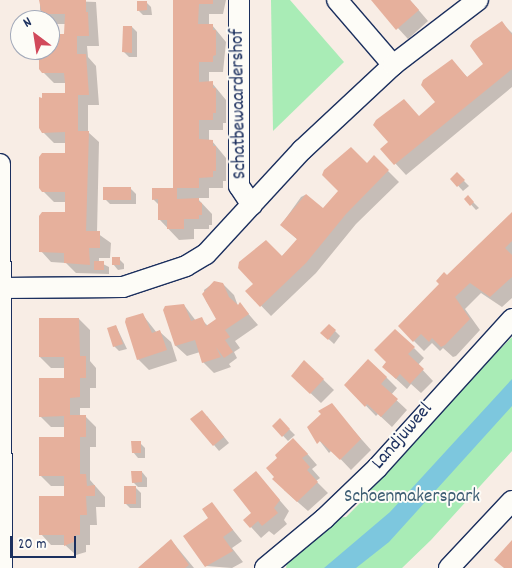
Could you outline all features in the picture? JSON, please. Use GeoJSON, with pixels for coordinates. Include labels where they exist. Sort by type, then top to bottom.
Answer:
{"type":"FeatureCollection","features":[{"type":"Feature","properties":{"kind":"street","name":"Schatbewaardershof"},"geometry":{"type":"LineString","coordinates":[[239,0],[239,186],[252,205]]}},
{"type":"Feature","properties":{"kind":"street"},"geometry":{"type":"LineString","coordinates":[[336,0],[392,65]]}},
{"type":"Feature","properties":{"kind":"street","name":"Schatbewaardershof"},"geometry":{"type":"LineString","coordinates":[[1,288],[123,287],[145,282],[186,266],[206,254],[302,150],[392,65],[478,0]]}},
{"type":"Feature","properties":{"kind":"street"},"geometry":{"type":"LineString","coordinates":[[0,164],[2,568]]}},
{"type":"Feature","properties":{"kind":"street","name":"Landjuweel"},"geometry":{"type":"LineString","coordinates":[[265,568],[324,520],[377,468],[446,388],[512,319]]}},
{"type":"Feature","properties":{"kind":"street"},"geometry":{"type":"LineString","coordinates":[[450,568],[512,501]]}},
{"type":"Feature","properties":{"kind":"green space"},"geometry":{"type":"Polygon","coordinates":[[[271,0],[290,0],[344,62],[273,131],[271,0]]]}},
{"type":"Feature","properties":{"kind":"green space","name":"Schoenmakerspark"},"geometry":{"type":"Polygon","coordinates":[[[512,337],[512,451],[431,540],[402,568],[286,568],[288,559],[332,518],[346,517],[370,493],[372,480],[512,337]]]}},
{"type":"Feature","properties":{"kind":"water"},"geometry":{"type":"Polygon","coordinates":[[[512,379],[512,406],[389,542],[356,568],[324,568],[390,512],[512,379]]]}},
{"type":"Feature","properties":{"kind":"building"},"geometry":{"type":"Polygon","coordinates":[[[39,0],[86,0],[89,36],[77,36],[77,54],[86,54],[89,95],[78,95],[78,131],[89,131],[86,231],[100,231],[100,248],[89,248],[90,265],[64,263],[64,253],[39,252],[39,216],[42,212],[65,212],[65,192],[42,192],[39,188],[39,157],[42,153],[65,153],[65,132],[42,133],[39,128],[39,97],[42,98],[42,93],[65,93],[64,73],[42,73],[39,69],[39,60],[60,60],[60,34],[64,34],[65,14],[60,14],[60,10],[41,10],[39,0]]]}},
{"type":"Feature","properties":{"kind":"building"},"geometry":{"type":"Polygon","coordinates":[[[173,0],[213,0],[213,4],[199,4],[198,24],[213,24],[213,30],[216,30],[216,55],[213,56],[213,62],[199,62],[199,82],[213,81],[213,88],[216,88],[216,113],[213,113],[213,120],[199,120],[199,139],[213,140],[213,146],[216,146],[216,171],[213,171],[213,177],[199,178],[199,188],[177,188],[177,199],[199,198],[199,202],[202,203],[202,215],[199,215],[199,219],[184,219],[184,229],[167,229],[167,220],[158,220],[158,199],[152,200],[152,188],[173,188],[173,0]]]}},
{"type":"Feature","properties":{"kind":"building"},"geometry":{"type":"Polygon","coordinates":[[[371,0],[410,0],[419,10],[396,30],[371,0]]]}},
{"type":"Feature","properties":{"kind":"building"},"geometry":{"type":"Polygon","coordinates":[[[137,1],[147,1],[147,10],[137,11],[137,1]]]}},
{"type":"Feature","properties":{"kind":"building"},"geometry":{"type":"Polygon","coordinates":[[[502,21],[512,35],[512,69],[394,165],[380,149],[388,142],[373,125],[376,120],[404,99],[419,116],[435,102],[421,85],[423,80],[452,59],[467,77],[483,64],[470,46],[473,41],[502,21]]]}},
{"type":"Feature","properties":{"kind":"building"},"geometry":{"type":"Polygon","coordinates":[[[123,26],[132,26],[132,53],[122,52],[123,26]]]}},
{"type":"Feature","properties":{"kind":"building"},"geometry":{"type":"Polygon","coordinates":[[[351,147],[367,163],[374,155],[389,170],[346,214],[306,263],[260,307],[245,291],[253,284],[238,268],[239,262],[266,240],[282,256],[297,239],[280,225],[306,194],[323,208],[338,191],[322,175],[324,170],[351,147]]]}},
{"type":"Feature","properties":{"kind":"building"},"geometry":{"type":"Polygon","coordinates":[[[457,172],[465,180],[457,187],[450,179],[457,172]]]}},
{"type":"Feature","properties":{"kind":"building"},"geometry":{"type":"Polygon","coordinates":[[[103,187],[131,187],[131,200],[103,200],[103,187]]]}},
{"type":"Feature","properties":{"kind":"building"},"geometry":{"type":"Polygon","coordinates":[[[468,195],[474,202],[470,206],[464,199],[468,195]]]}},
{"type":"Feature","properties":{"kind":"building"},"geometry":{"type":"Polygon","coordinates":[[[512,212],[512,241],[505,248],[512,255],[512,277],[490,297],[470,283],[455,297],[470,319],[445,345],[441,347],[432,338],[429,342],[421,334],[413,342],[398,326],[439,284],[436,281],[444,272],[447,275],[512,212]]]}},
{"type":"Feature","properties":{"kind":"building"},"geometry":{"type":"Polygon","coordinates":[[[112,257],[120,257],[120,265],[112,265],[112,257]]]}},
{"type":"Feature","properties":{"kind":"building"},"geometry":{"type":"Polygon","coordinates":[[[94,261],[104,261],[104,270],[94,270],[94,261]]]}},
{"type":"Feature","properties":{"kind":"building"},"geometry":{"type":"Polygon","coordinates":[[[214,281],[223,283],[229,297],[238,305],[240,302],[249,314],[225,330],[230,337],[225,340],[233,352],[224,358],[216,347],[221,357],[202,363],[195,340],[175,346],[163,310],[165,306],[184,304],[191,321],[202,317],[206,326],[216,319],[202,294],[214,281]]]}},
{"type":"Feature","properties":{"kind":"building"},"geometry":{"type":"Polygon","coordinates":[[[143,313],[152,333],[160,330],[167,350],[137,360],[125,322],[126,318],[143,313]]]}},
{"type":"Feature","properties":{"kind":"building"},"geometry":{"type":"Polygon","coordinates":[[[39,318],[79,318],[80,356],[86,356],[86,378],[80,378],[80,397],[70,398],[70,415],[86,415],[86,437],[80,437],[80,474],[86,474],[87,486],[95,485],[95,496],[86,496],[87,515],[80,515],[80,535],[76,535],[76,541],[64,546],[64,535],[39,535],[39,496],[64,496],[64,476],[39,476],[39,437],[64,437],[64,416],[39,417],[39,378],[64,378],[64,357],[39,357],[39,318]]]}},
{"type":"Feature","properties":{"kind":"building"},"geometry":{"type":"Polygon","coordinates":[[[329,324],[336,330],[328,340],[320,333],[329,324]]]}},
{"type":"Feature","properties":{"kind":"building"},"geometry":{"type":"Polygon","coordinates":[[[116,325],[123,344],[113,347],[107,328],[116,325]]]}},
{"type":"Feature","properties":{"kind":"building"},"geometry":{"type":"Polygon","coordinates":[[[395,329],[415,347],[408,354],[424,369],[410,384],[400,374],[396,379],[382,367],[386,362],[374,350],[395,329]]]}},
{"type":"Feature","properties":{"kind":"building"},"geometry":{"type":"Polygon","coordinates":[[[368,359],[387,377],[381,384],[398,399],[381,417],[367,404],[365,407],[344,385],[368,359]]]}},
{"type":"Feature","properties":{"kind":"building"},"geometry":{"type":"Polygon","coordinates":[[[304,360],[324,379],[310,394],[291,376],[304,360]]]}},
{"type":"Feature","properties":{"kind":"building"},"geometry":{"type":"Polygon","coordinates":[[[332,403],[361,439],[340,460],[320,441],[317,444],[307,427],[321,414],[318,411],[332,403]]]}},
{"type":"Feature","properties":{"kind":"building"},"geometry":{"type":"Polygon","coordinates":[[[202,410],[224,437],[213,446],[190,419],[202,410]]]}},
{"type":"Feature","properties":{"kind":"building"},"geometry":{"type":"Polygon","coordinates":[[[280,418],[290,429],[282,437],[272,426],[280,418]]]}},
{"type":"Feature","properties":{"kind":"building"},"geometry":{"type":"Polygon","coordinates":[[[293,438],[308,454],[302,458],[310,467],[307,470],[318,482],[297,502],[272,479],[274,477],[266,468],[277,458],[275,455],[293,438]]]}},
{"type":"Feature","properties":{"kind":"building"},"geometry":{"type":"Polygon","coordinates":[[[131,441],[141,441],[141,453],[132,453],[131,441]]]}},
{"type":"Feature","properties":{"kind":"building"},"geometry":{"type":"Polygon","coordinates":[[[131,471],[142,471],[142,482],[132,483],[131,471]]]}},
{"type":"Feature","properties":{"kind":"building"},"geometry":{"type":"Polygon","coordinates":[[[256,471],[280,500],[274,508],[278,513],[262,526],[258,521],[250,528],[243,520],[251,513],[233,490],[256,471]]]}},
{"type":"Feature","properties":{"kind":"building"},"geometry":{"type":"Polygon","coordinates":[[[124,486],[136,486],[136,504],[124,504],[124,486]]]}},
{"type":"Feature","properties":{"kind":"building"},"geometry":{"type":"Polygon","coordinates":[[[212,502],[233,530],[223,537],[233,551],[205,567],[183,536],[208,518],[202,509],[212,502]]]}},
{"type":"Feature","properties":{"kind":"building"},"geometry":{"type":"Polygon","coordinates":[[[171,539],[189,565],[185,568],[138,568],[171,539]]]}},
{"type":"Feature","properties":{"kind":"building"},"geometry":{"type":"Polygon","coordinates":[[[512,540],[512,568],[504,568],[494,560],[512,540]]]}}]}
